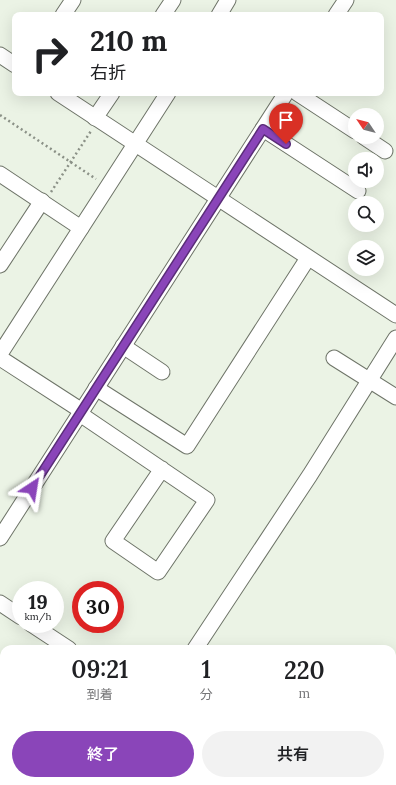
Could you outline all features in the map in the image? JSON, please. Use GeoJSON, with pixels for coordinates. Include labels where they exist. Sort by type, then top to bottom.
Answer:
{"type":"FeatureCollection","features":[{"type":"Feature","properties":{"kind":"street"},"geometry":{"type":"LineString","coordinates":[[65,12],[72,0]]}},
{"type":"Feature","properties":{"kind":"street"},"geometry":{"type":"LineString","coordinates":[[165,12],[173,0]]}},
{"type":"Feature","properties":{"kind":"street"},"geometry":{"type":"LineString","coordinates":[[221,12],[228,0]]}},
{"type":"Feature","properties":{"kind":"street"},"geometry":{"type":"LineString","coordinates":[[338,12],[346,0]]}},
{"type":"Feature","properties":{"kind":"street"},"geometry":{"type":"LineString","coordinates":[[0,55],[12,63]]}},
{"type":"Feature","properties":{"kind":"street"},"geometry":{"type":"LineString","coordinates":[[62,96],[396,316]]}},
{"type":"Feature","properties":{"kind":"street"},"geometry":{"type":"LineString","coordinates":[[97,119],[110,96]]}},
{"type":"Feature","properties":{"kind":"street"},"geometry":{"type":"LineString","coordinates":[[0,354],[166,96]]}},
{"type":"Feature","properties":{"kind":"street"},"geometry":{"type":"LineString","coordinates":[[0,538],[284,96]]}},
{"type":"Feature","properties":{"kind":"street"},"geometry":{"type":"LineString","coordinates":[[302,96],[348,126]]}},
{"type":"Feature","properties":{"kind":"street"},"geometry":{"type":"LineString","coordinates":[[263,129],[358,191]]}},
{"type":"Feature","properties":{"kind":"street"},"geometry":{"type":"LineString","coordinates":[[374,144],[384,151]]}},
{"type":"Feature","properties":{"kind":"street"},"geometry":{"type":"LineString","coordinates":[[0,174],[81,228]]}},
{"type":"Feature","properties":{"kind":"street"},"geometry":{"type":"LineString","coordinates":[[0,265],[43,202]]}},
{"type":"Feature","properties":{"kind":"street"},"geometry":{"type":"LineString","coordinates":[[96,388],[187,446],[308,258]]}},
{"type":"Feature","properties":{"kind":"street"},"geometry":{"type":"LineString","coordinates":[[198,645],[310,475],[396,338]]}},
{"type":"Feature","properties":{"kind":"street"},"geometry":{"type":"LineString","coordinates":[[123,346],[162,372]]}},
{"type":"Feature","properties":{"kind":"street"},"geometry":{"type":"LineString","coordinates":[[0,358],[81,412],[207,500],[158,572],[113,541],[162,469]]}},
{"type":"Feature","properties":{"kind":"street"},"geometry":{"type":"LineString","coordinates":[[334,358],[396,397]]}},
{"type":"Feature","properties":{"kind":"street"},"geometry":{"type":"LineString","coordinates":[[0,603],[12,611]]}},
{"type":"Feature","properties":{"kind":"street"},"geometry":{"type":"LineString","coordinates":[[45,633],[63,645]]}},
{"type":"Feature","properties":{"kind":"path"},"geometry":{"type":"LineString","coordinates":[[0,115],[108,187]]}},
{"type":"Feature","properties":{"kind":"path"},"geometry":{"type":"LineString","coordinates":[[43,202],[71,162],[97,119]]}},
{"type":"Feature","properties":{"kind":"route"},"geometry":{"type":"LineString","coordinates":[[32,488],[263,129],[286,144]]}}]}
